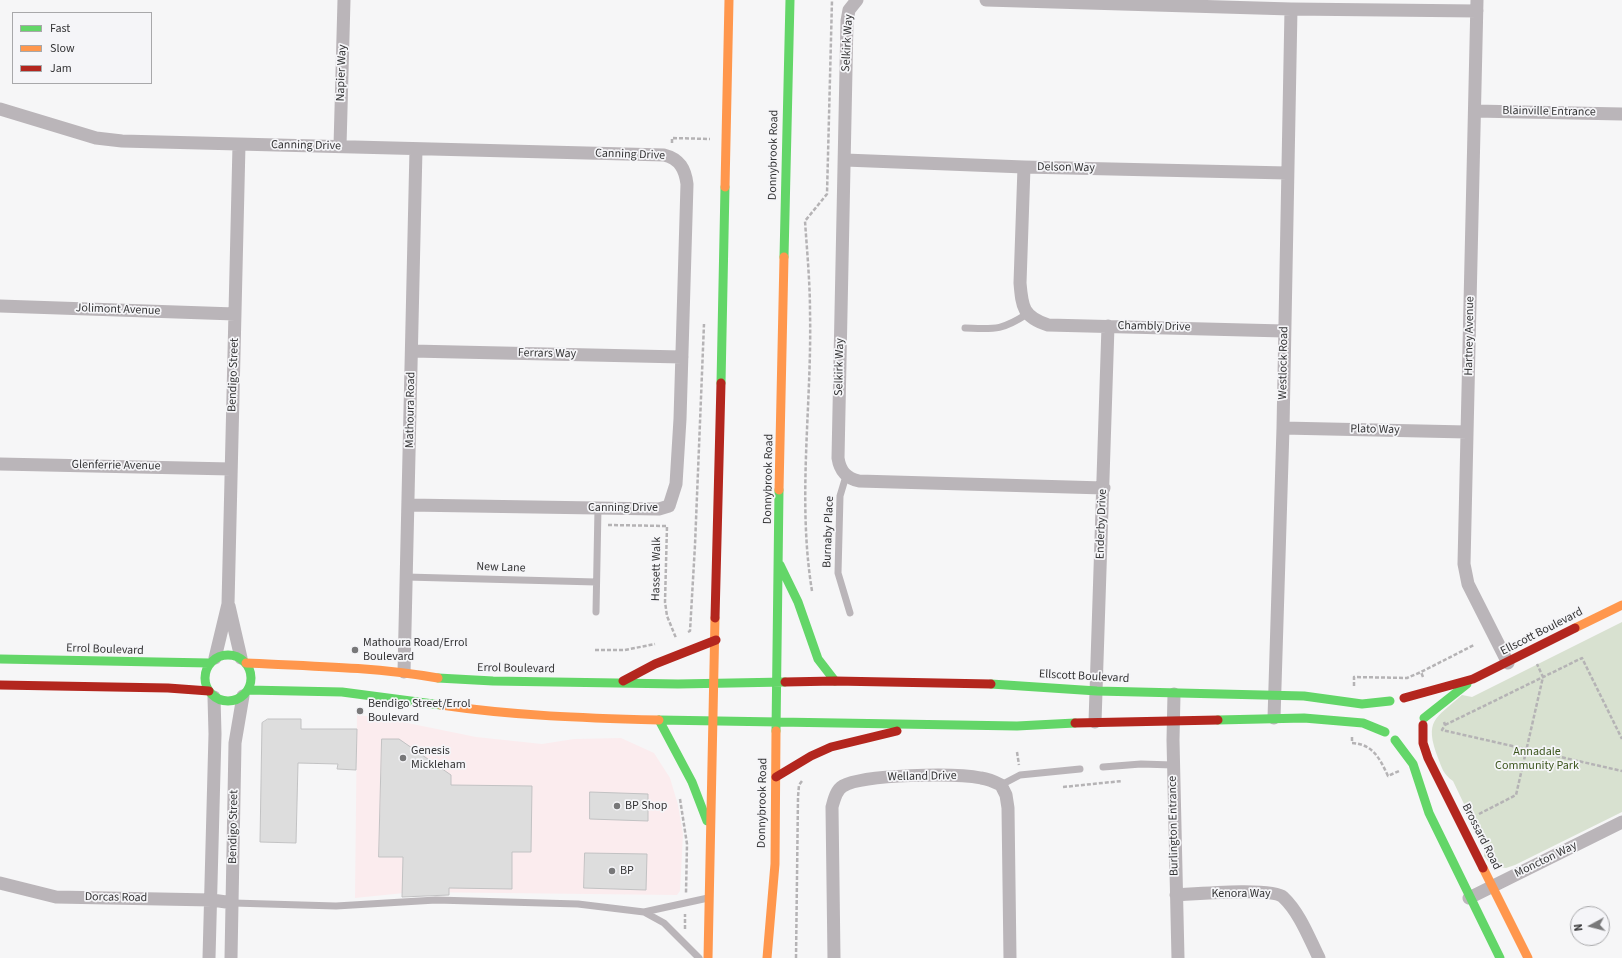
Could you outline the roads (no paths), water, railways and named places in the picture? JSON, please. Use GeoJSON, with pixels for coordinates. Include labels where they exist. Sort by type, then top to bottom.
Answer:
{"type":"FeatureCollection","features":[{"type":"Feature","properties":{"kind":"street","name":"Napier Way"},"geometry":{"type":"LineString","coordinates":[[340,146],[344,0]]}},
{"type":"Feature","properties":{"kind":"street"},"geometry":{"type":"LineString","coordinates":[[708,958],[729,0]]}},
{"type":"Feature","properties":{"kind":"street","name":"Donnybrook Road"},"geometry":{"type":"LineString","coordinates":[[767,958],[775,864],[776,681],[790,0]]}},
{"type":"Feature","properties":{"kind":"street","name":"Selkirk Way"},"geometry":{"type":"LineString","coordinates":[[846,476],[840,468],[838,458],[847,21],[849,10],[857,0]]}},
{"type":"Feature","properties":{"kind":"street"},"geometry":{"type":"LineString","coordinates":[[986,0],[1291,8],[1477,5]]}},
{"type":"Feature","properties":{"kind":"street","name":"Hartney Avenue"},"geometry":{"type":"LineString","coordinates":[[1477,5],[1464,574],[1508,663]]}},
{"type":"Feature","properties":{"kind":"street","name":"Westlock Road"},"geometry":{"type":"LineString","coordinates":[[1274,718],[1276,695],[1283,428],[1291,8]]}},
{"type":"Feature","properties":{"kind":"street","name":"Canning Drive"},"geometry":{"type":"LineString","coordinates":[[0,109],[96,138],[122,141],[664,155],[672,157],[680,163],[685,173],[687,184],[682,357],[676,484],[673,498],[669,506],[659,509],[409,505]]}},
{"type":"Feature","properties":{"kind":"street","name":"Blainville Entrance"},"geometry":{"type":"LineString","coordinates":[[1475,111],[1622,114]]}},
{"type":"Feature","properties":{"kind":"street","name":"Bendigo Street"},"geometry":{"type":"LineString","coordinates":[[212,661],[228,604],[239,145]]}},
{"type":"Feature","properties":{"kind":"street","name":"Mathoura Road"},"geometry":{"type":"LineString","coordinates":[[404,672],[416,149]]}},
{"type":"Feature","properties":{"kind":"street","name":"Delson Way"},"geometry":{"type":"LineString","coordinates":[[844,160],[1024,167],[1287,173]]}},
{"type":"Feature","properties":{"kind":"street"},"geometry":{"type":"LineString","coordinates":[[1024,167],[1020,283],[1021,303],[1027,314]]}},
{"type":"Feature","properties":{"kind":"street","name":"Jolimont Avenue"},"geometry":{"type":"LineString","coordinates":[[0,306],[236,314]]}},
{"type":"Feature","properties":{"kind":"street","name":"Chambly Drive"},"geometry":{"type":"LineString","coordinates":[[1027,314],[1035,321],[1048,324],[1284,331]]}},
{"type":"Feature","properties":{"kind":"street","name":"Enderby Drive"},"geometry":{"type":"LineString","coordinates":[[1095,722],[1104,488],[1108,326]]}},
{"type":"Feature","properties":{"kind":"street","name":"Ferrars Way"},"geometry":{"type":"LineString","coordinates":[[412,350],[682,357]]}},
{"type":"Feature","properties":{"kind":"street","name":"Plato Way"},"geometry":{"type":"LineString","coordinates":[[1283,428],[1467,432]]}},
{"type":"Feature","properties":{"kind":"street","name":"Glenferrie Avenue"},"geometry":{"type":"LineString","coordinates":[[0,464],[231,469]]}},
{"type":"Feature","properties":{"kind":"street"},"geometry":{"type":"LineString","coordinates":[[846,476],[859,481],[1104,488]]}},
{"type":"Feature","properties":{"kind":"street"},"geometry":{"type":"LineString","coordinates":[[779,563],[798,602],[812,646],[818,659],[835,681]]}},
{"type":"Feature","properties":{"kind":"street","name":"Bendigo Street"},"geometry":{"type":"LineString","coordinates":[[228,604],[244,661]]}},
{"type":"Feature","properties":{"kind":"street","name":"Ellscott Boulevard"},"geometry":{"type":"LineString","coordinates":[[1404,698],[1473,679],[1508,663],[1622,605]]}},
{"type":"Feature","properties":{"kind":"street"},"geometry":{"type":"LineString","coordinates":[[620,682],[655,664],[682,655],[716,640]]}},
{"type":"Feature","properties":{"kind":"street","name":"Errol Boulevard"},"geometry":{"type":"LineString","coordinates":[[0,659],[212,661],[228,654],[244,661],[404,672],[441,678],[714,683],[776,681]]}},
{"type":"Feature","properties":{"kind":"street"},"geometry":{"type":"LineString","coordinates":[[212,661],[204,677],[212,694]]}},
{"type":"Feature","properties":{"kind":"street"},"geometry":{"type":"LineString","coordinates":[[244,661],[251,676],[245,693]]}},
{"type":"Feature","properties":{"kind":"street","name":"Ellscott Boulevard"},"geometry":{"type":"LineString","coordinates":[[1421,714],[1437,707],[1473,679]]}},
{"type":"Feature","properties":{"kind":"street","name":"Ellscott Boulevard"},"geometry":{"type":"LineString","coordinates":[[776,681],[1002,684],[1097,691],[1304,696],[1362,704],[1390,701]]}},
{"type":"Feature","properties":{"kind":"street"},"geometry":{"type":"LineString","coordinates":[[0,685],[168,688],[212,694],[229,701],[245,693],[356,694],[494,714],[558,718],[1017,726],[1095,722],[1274,718],[1363,722],[1384,732],[1395,740],[1413,764],[1428,812],[1469,898],[1500,958]]}},
{"type":"Feature","properties":{"kind":"street","name":"Bendigo Street"},"geometry":{"type":"LineString","coordinates":[[231,958],[235,743],[245,693]]}},
{"type":"Feature","properties":{"kind":"street","name":"Bendigo Street"},"geometry":{"type":"LineString","coordinates":[[209,958],[212,900],[212,694]]}},
{"type":"Feature","properties":{"kind":"street","name":"Burlington Entrance"},"geometry":{"type":"LineString","coordinates":[[1174,694],[1173,765],[1178,958]]}},
{"type":"Feature","properties":{"kind":"street"},"geometry":{"type":"LineString","coordinates":[[1384,732],[1381,715],[1390,701],[1404,698],[1421,714],[1412,738],[1395,740]]}},
{"type":"Feature","properties":{"kind":"street","name":"Brossard Road"},"geometry":{"type":"LineString","coordinates":[[1421,714],[1423,743],[1428,758],[1528,958]]}},
{"type":"Feature","properties":{"kind":"street"},"geometry":{"type":"LineString","coordinates":[[659,720],[678,753],[702,806],[711,831]]}},
{"type":"Feature","properties":{"kind":"street"},"geometry":{"type":"LineString","coordinates":[[776,777],[811,756],[834,746],[859,738],[934,724]]}},
{"type":"Feature","properties":{"kind":"street","name":"Welland Drive"},"geometry":{"type":"LineString","coordinates":[[834,958],[832,807],[836,794],[842,786],[876,778],[917,775],[980,777],[1001,785]]}},
{"type":"Feature","properties":{"kind":"street"},"geometry":{"type":"LineString","coordinates":[[1001,785],[1006,794],[1008,808],[1010,958]]}},
{"type":"Feature","properties":{"kind":"street","name":"Moncton Way"},"geometry":{"type":"LineString","coordinates":[[1469,898],[1622,822]]}},
{"type":"Feature","properties":{"kind":"street","name":"Dorcas Road"},"geometry":{"type":"LineString","coordinates":[[0,883],[56,897],[212,900],[233,903]]}},
{"type":"Feature","properties":{"kind":"street","name":"Kenora Way"},"geometry":{"type":"LineString","coordinates":[[1176,895],[1271,892],[1282,895],[1298,916],[1319,958]]}},
{"type":"Feature","properties":{"kind":"lane"},"geometry":{"type":"LineString","coordinates":[[965,328],[998,329],[1011,324],[1027,314]]}},
{"type":"Feature","properties":{"kind":"lane","name":"Burnaby Place"},"geometry":{"type":"LineString","coordinates":[[846,476],[840,496],[838,573],[850,612]]}},
{"type":"Feature","properties":{"kind":"lane"},"geometry":{"type":"LineString","coordinates":[[596,612],[598,508]]}},
{"type":"Feature","properties":{"kind":"lane","name":"New Lane"},"geometry":{"type":"LineString","coordinates":[[406,577],[596,582]]}},
{"type":"Feature","properties":{"kind":"lane"},"geometry":{"type":"LineString","coordinates":[[1103,767],[1141,764],[1173,765]]}},
{"type":"Feature","properties":{"kind":"lane"},"geometry":{"type":"LineString","coordinates":[[1001,785],[1020,775],[1080,769]]}},
{"type":"Feature","properties":{"kind":"lane"},"geometry":{"type":"LineString","coordinates":[[233,903],[336,906],[436,900],[578,904],[644,912],[709,897]]}},
{"type":"Feature","properties":{"kind":"lane"},"geometry":{"type":"LineString","coordinates":[[644,912],[664,922],[699,958]]}},
{"type":"Feature","properties":{"kind":"place","name":"Mathoura Road/Errol Boulevard"},"geometry":{"type":"Point","coordinates":[355,650]}},
{"type":"Feature","properties":{"kind":"place","name":"Bendigo Street/Errol Boulevard"},"geometry":{"type":"Point","coordinates":[360,711]}},
{"type":"Feature","properties":{"kind":"place","name":"Genesis Mickleham"},"geometry":{"type":"Point","coordinates":[403,758]}},
{"type":"Feature","properties":{"kind":"place","name":"BP Shop"},"geometry":{"type":"Point","coordinates":[617,806]}},
{"type":"Feature","properties":{"kind":"place","name":"BP"},"geometry":{"type":"Point","coordinates":[612,871]}},
{"type":"Feature","properties":{"kind":"park label","name":"Annadale Community Park"},"geometry":{"type":"Point","coordinates":[1537,759]}}]}
